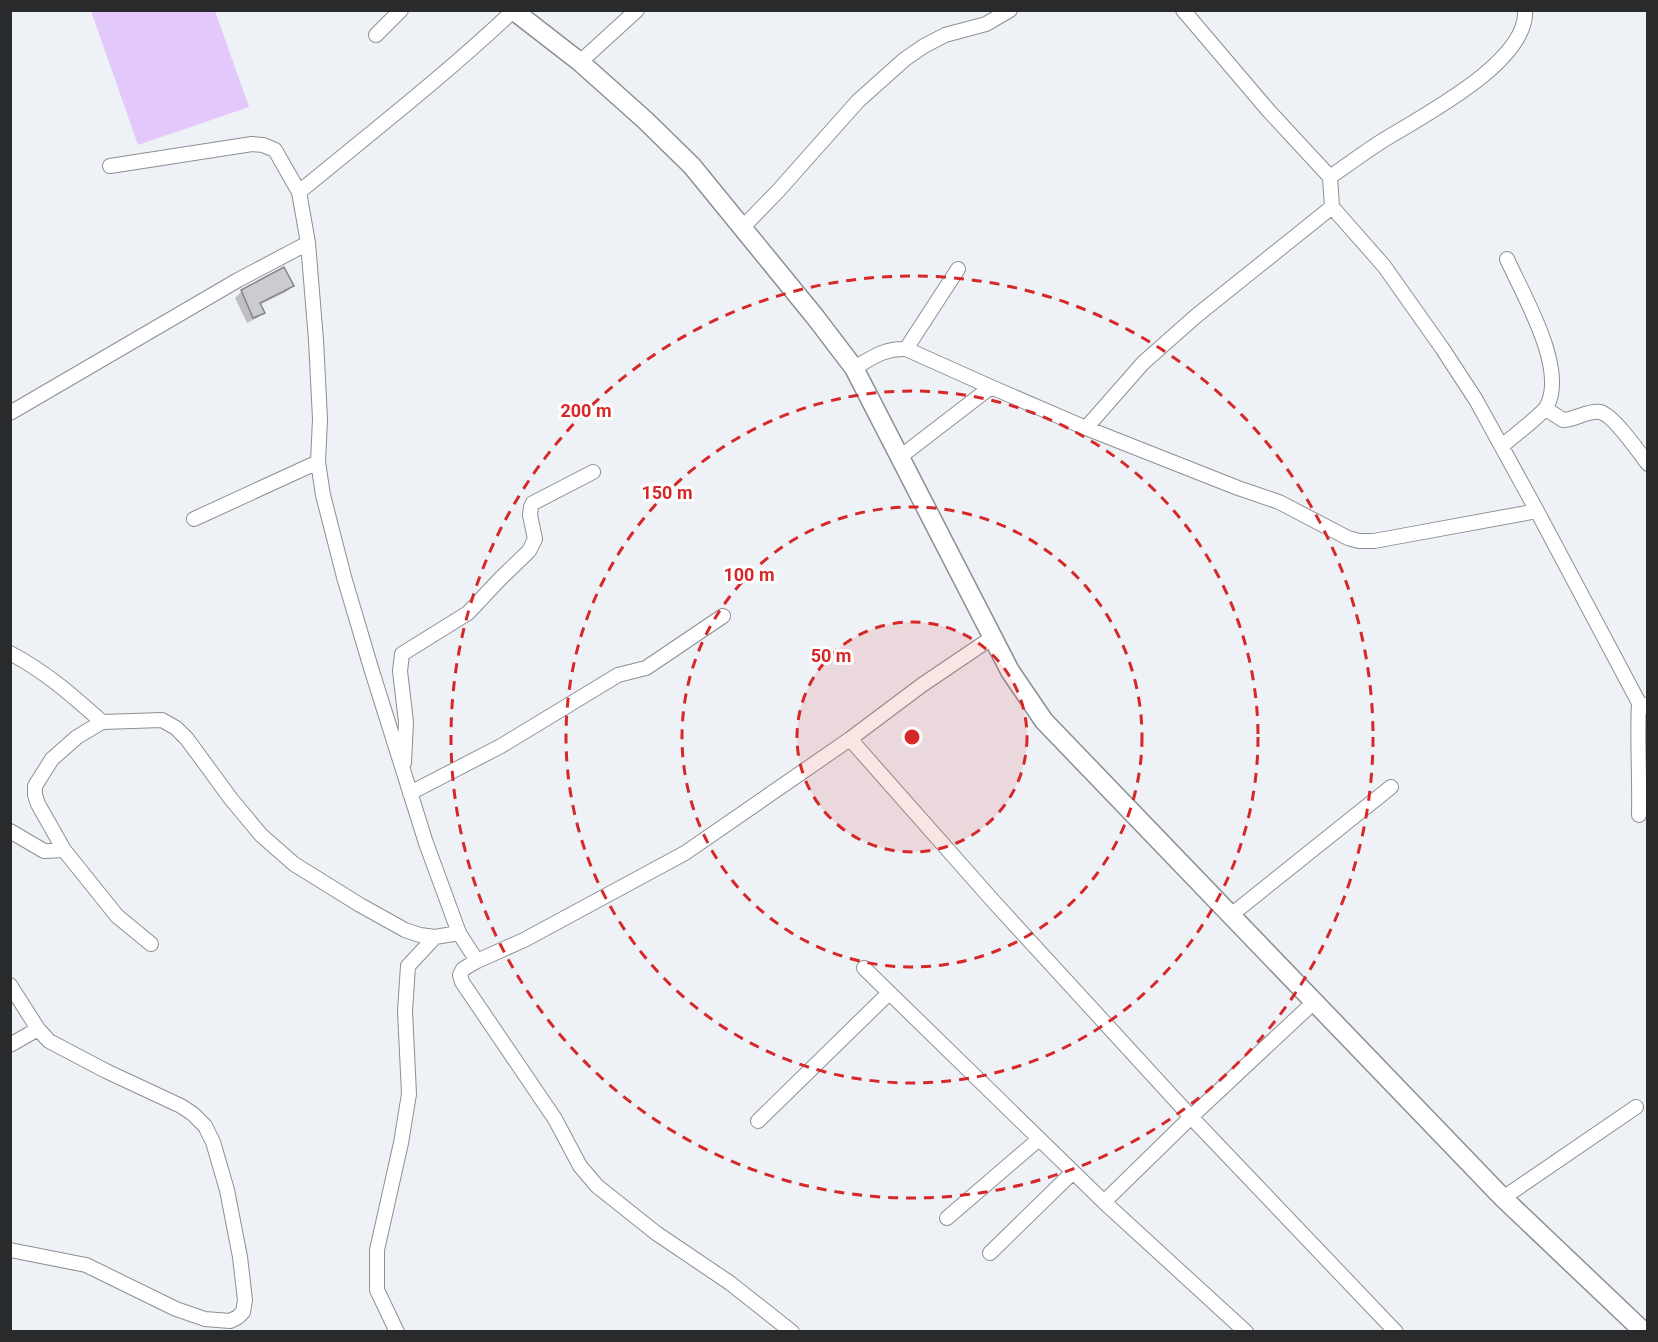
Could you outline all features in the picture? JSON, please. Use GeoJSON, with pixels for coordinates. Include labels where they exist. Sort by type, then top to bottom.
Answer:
{"type":"FeatureCollection","features":[{"type":"Feature","properties":{"kind":"street"},"geometry":{"type":"LineString","coordinates":[[376,35],[401,10]]}},
{"type":"Feature","properties":{"kind":"street"},"geometry":{"type":"LineString","coordinates":[[299,192],[468,53],[513,10],[580,62],[692,166],[854,368],[1010,671],[1044,722],[1503,1198],[1644,1332]]}},
{"type":"Feature","properties":{"kind":"street"},"geometry":{"type":"LineString","coordinates":[[580,62],[637,10]]}},
{"type":"Feature","properties":{"kind":"street"},"geometry":{"type":"LineString","coordinates":[[743,227],[858,101],[905,59],[945,35],[987,24],[1010,10]]}},
{"type":"Feature","properties":{"kind":"street"},"geometry":{"type":"LineString","coordinates":[[1183,10],[1268,110],[1330,177],[1332,207],[1384,266],[1476,400],[1614,658],[1643,705],[1637,736],[1640,782],[1639,815]]}},
{"type":"Feature","properties":{"kind":"street"},"geometry":{"type":"LineString","coordinates":[[1330,177],[1379,143],[1436,110],[1496,65],[1518,37],[1525,19],[1525,10]]}},
{"type":"Feature","properties":{"kind":"street"},"geometry":{"type":"LineString","coordinates":[[110,166],[252,144],[263,145],[275,150],[299,192],[308,243],[316,340],[320,419],[318,462],[323,495],[344,577],[403,774],[459,933],[477,961]]}},
{"type":"Feature","properties":{"kind":"street"},"geometry":{"type":"LineString","coordinates":[[1086,428],[1143,363],[1197,316],[1332,207]]}},
{"type":"Feature","properties":{"kind":"street"},"geometry":{"type":"LineString","coordinates":[[10,413],[238,280],[308,243]]}},
{"type":"Feature","properties":{"kind":"street"},"geometry":{"type":"LineString","coordinates":[[1502,446],[1546,408],[1552,385],[1551,365],[1546,345],[1507,259]]}},
{"type":"Feature","properties":{"kind":"street"},"geometry":{"type":"LineString","coordinates":[[906,349],[958,269]]}},
{"type":"Feature","properties":{"kind":"street"},"geometry":{"type":"LineString","coordinates":[[854,368],[886,350],[906,349],[1086,428],[1227,484],[1279,502],[1359,542],[1537,511]]}},
{"type":"Feature","properties":{"kind":"street"},"geometry":{"type":"LineString","coordinates":[[900,457],[991,387]]}},
{"type":"Feature","properties":{"kind":"street"},"geometry":{"type":"LineString","coordinates":[[1546,408],[1563,420],[1596,412],[1607,415],[1634,445],[1647,464]]}},
{"type":"Feature","properties":{"kind":"street"},"geometry":{"type":"LineString","coordinates":[[194,519],[318,462]]}},
{"type":"Feature","properties":{"kind":"street"},"geometry":{"type":"LineString","coordinates":[[403,774],[406,722],[400,671],[402,654],[468,613],[529,551],[535,539],[530,515],[533,503],[593,472]]}},
{"type":"Feature","properties":{"kind":"street"},"geometry":{"type":"LineString","coordinates":[[410,793],[501,746],[618,675],[646,668],[723,616]]}},
{"type":"Feature","properties":{"kind":"street"},"geometry":{"type":"LineString","coordinates":[[792,1332],[730,1283],[656,1233],[597,1186],[580,1166],[555,1119],[462,982],[460,975],[463,969],[477,961],[524,940],[686,853],[993,637]]}},
{"type":"Feature","properties":{"kind":"street"},"geometry":{"type":"LineString","coordinates":[[10,653],[32,664],[60,685],[102,722]]}},
{"type":"Feature","properties":{"kind":"street"},"geometry":{"type":"LineString","coordinates":[[152,944],[117,916],[64,850],[35,795],[35,786],[52,759],[77,737],[102,722],[162,720],[176,728],[261,835],[294,864],[405,930],[435,937],[459,933]]}},
{"type":"Feature","properties":{"kind":"street"},"geometry":{"type":"LineString","coordinates":[[850,739],[994,902],[1191,1117],[1396,1332]]}},
{"type":"Feature","properties":{"kind":"street"},"geometry":{"type":"LineString","coordinates":[[1232,915],[1391,787]]}},
{"type":"Feature","properties":{"kind":"street"},"geometry":{"type":"LineString","coordinates":[[10,831],[44,851],[64,850]]}},
{"type":"Feature","properties":{"kind":"street"},"geometry":{"type":"LineString","coordinates":[[398,1332],[377,1290],[377,1250],[401,1143],[409,1094],[405,1011],[408,966],[435,937]]}},
{"type":"Feature","properties":{"kind":"street"},"geometry":{"type":"LineString","coordinates":[[864,968],[1104,1202],[1246,1332]]}},
{"type":"Feature","properties":{"kind":"street"},"geometry":{"type":"LineString","coordinates":[[10,985],[38,1029],[50,1041],[106,1071],[181,1106],[205,1126],[213,1142],[227,1190],[238,1246],[245,1300],[243,1312],[230,1321],[205,1318],[176,1309],[86,1265],[10,1250]]}},
{"type":"Feature","properties":{"kind":"street"},"geometry":{"type":"LineString","coordinates":[[758,1121],[889,993]]}},
{"type":"Feature","properties":{"kind":"street"},"geometry":{"type":"LineString","coordinates":[[1104,1202],[1314,1002]]}},
{"type":"Feature","properties":{"kind":"street"},"geometry":{"type":"LineString","coordinates":[[10,1045],[38,1029]]}},
{"type":"Feature","properties":{"kind":"street"},"geometry":{"type":"LineString","coordinates":[[1503,1198],[1636,1107]]}},
{"type":"Feature","properties":{"kind":"street"},"geometry":{"type":"LineString","coordinates":[[947,1218],[1039,1139]]}},
{"type":"Feature","properties":{"kind":"street"},"geometry":{"type":"LineString","coordinates":[[990,1253],[1073,1172]]}},
{"type":"Feature","properties":{"kind":"shaded area"},"geometry":{"type":"Polygon","coordinates":[[[91,11],[215,11],[249,107],[138,145],[91,11]]]}},
{"type":"Feature","properties":{"kind":"building"},"geometry":{"type":"Polygon","coordinates":[[[284,267],[294,286],[260,303],[265,313],[253,318],[241,290],[284,267]]]}}]}
